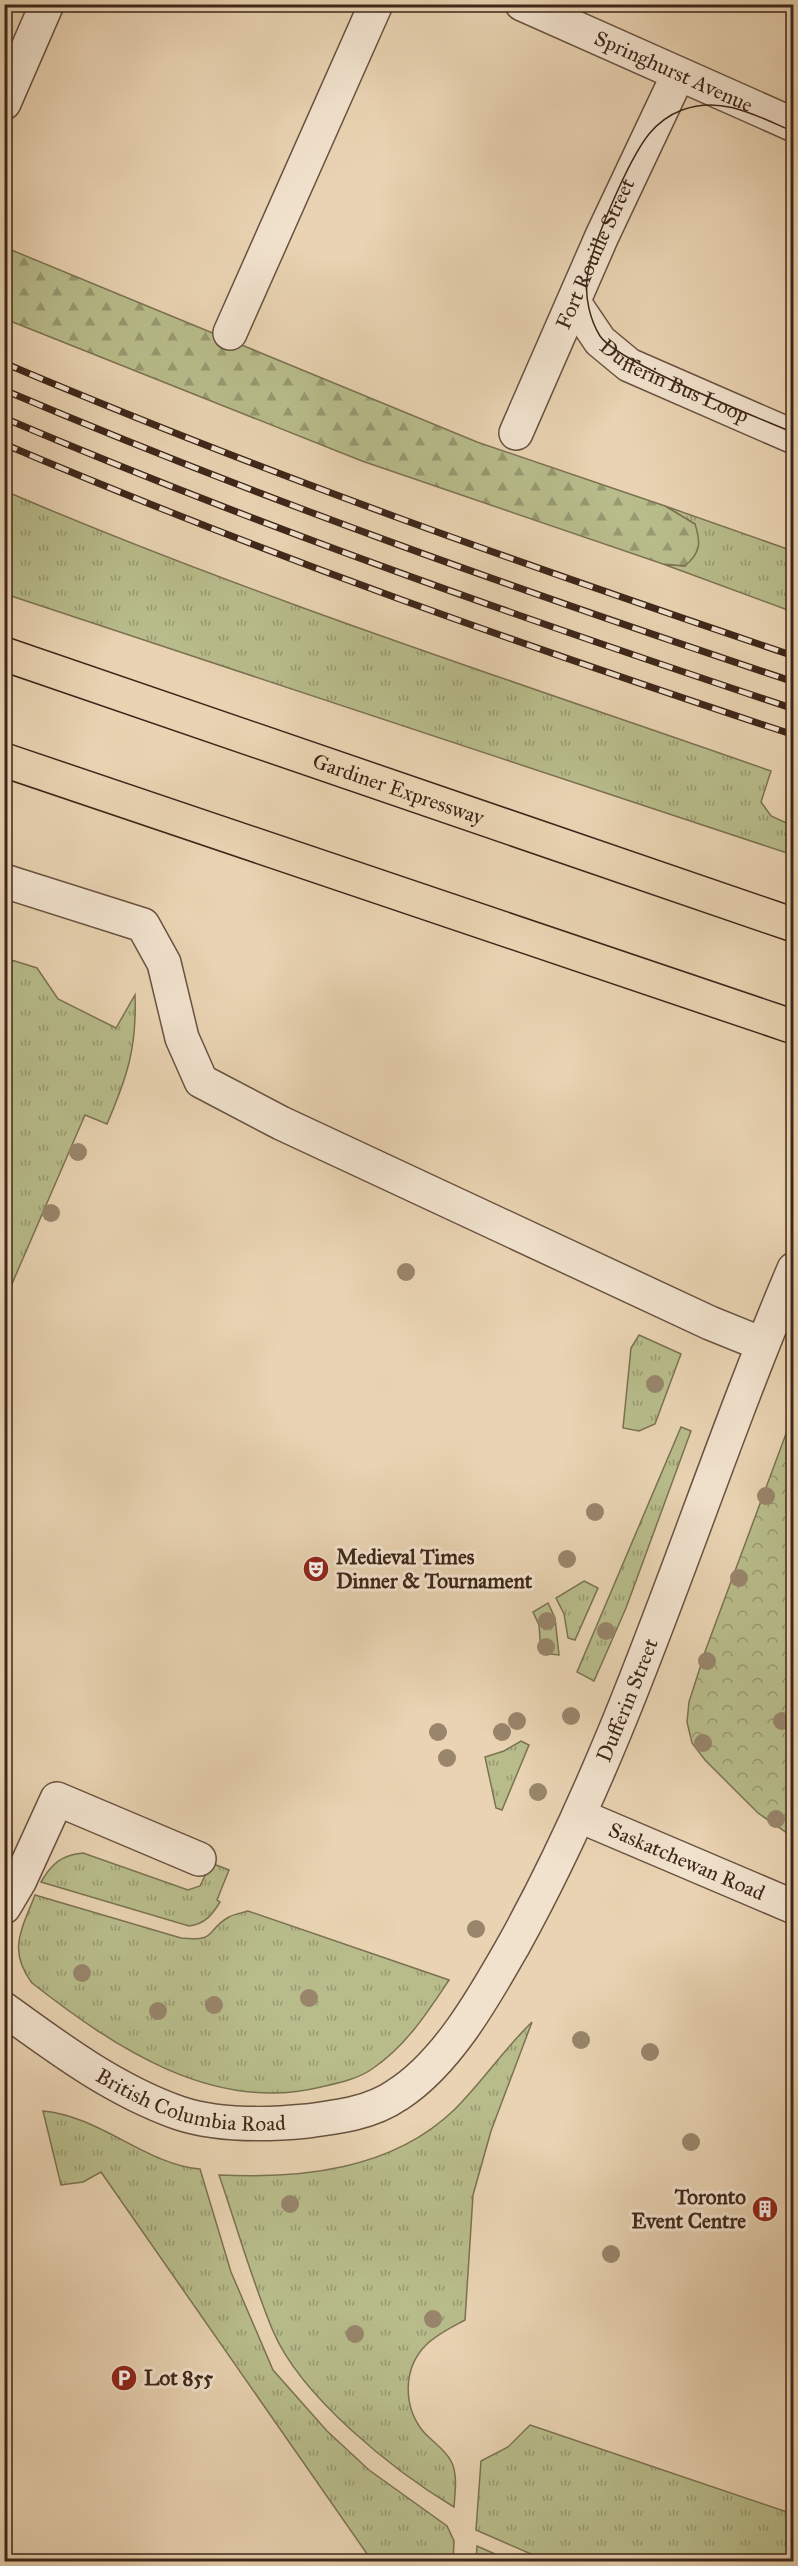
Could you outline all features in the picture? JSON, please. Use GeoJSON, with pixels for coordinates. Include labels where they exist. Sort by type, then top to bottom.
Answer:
{"type":"FeatureCollection","features":[{"type":"Feature","properties":{"kind":"highway","name":"Gardiner Expressway"},"geometry":{"type":"LineString","coordinates":[[4,654],[794,925]]}},
{"type":"Feature","properties":{"kind":"highway"},"geometry":{"type":"LineString","coordinates":[[4,760],[794,1027]]}},
{"type":"Feature","properties":{"kind":"street"},"geometry":{"type":"LineString","coordinates":[[4,103],[47,4]]}},
{"type":"Feature","properties":{"kind":"street"},"geometry":{"type":"LineString","coordinates":[[230,333],[376,4]]}},
{"type":"Feature","properties":{"kind":"street","name":"Springhurst Avenue"},"geometry":{"type":"LineString","coordinates":[[522,4],[794,125]]}},
{"type":"Feature","properties":{"kind":"street","name":"Fort Rouille Street"},"geometry":{"type":"LineString","coordinates":[[516,433],[575,304],[602,236],[678,75]]}},
{"type":"Feature","properties":{"kind":"street","name":"Dufferin Bus Loop"},"geometry":{"type":"LineString","coordinates":[[575,304],[600,341],[629,365],[794,437]]}},
{"type":"Feature","properties":{"kind":"street"},"geometry":{"type":"LineString","coordinates":[[4,881],[143,926],[164,963],[182,1038],[201,1081],[289,1127],[625,1284],[762,1344]]}},
{"type":"Feature","properties":{"kind":"street","name":"Dufferin Street"},"geometry":{"type":"LineString","coordinates":[[396,2096],[435,2064],[487,1992],[549,1881],[627,1705],[762,1344],[794,1269]]}},
{"type":"Feature","properties":{"kind":"street"},"geometry":{"type":"LineString","coordinates":[[4,1907],[20,1880],[57,1799],[199,1859]]}},
{"type":"Feature","properties":{"kind":"street","name":"Saskatchewan Road"},"geometry":{"type":"LineString","coordinates":[[579,1816],[794,1907]]}},
{"type":"Feature","properties":{"kind":"street","name":"British Columbia Road"},"geometry":{"type":"LineString","coordinates":[[4,2009],[69,2057],[128,2090],[181,2114],[242,2124],[300,2121],[347,2116],[396,2096]]}},
{"type":"Feature","properties":{"kind":"green space"},"geometry":{"type":"Polygon","coordinates":[[[4,247],[477,442],[665,506],[695,524],[699,542],[697,552],[685,566],[663,564],[362,461],[5,319],[4,247]]]}},
{"type":"Feature","properties":{"kind":"green space"},"geometry":{"type":"Polygon","coordinates":[[[5,491],[289,603],[771,771],[761,802],[771,816],[793,826],[793,855],[5,594],[5,491]]]}},
{"type":"Feature","properties":{"kind":"green space"},"geometry":{"type":"Polygon","coordinates":[[[665,506],[793,551],[793,612],[663,564],[685,566],[695,524],[665,506]]]}},
{"type":"Feature","properties":{"kind":"green space"},"geometry":{"type":"Polygon","coordinates":[[[5,958],[37,968],[58,999],[116,1028],[135,995],[135,1014],[129,1062],[107,1124],[85,1115],[5,1300],[5,958]]]}},
{"type":"Feature","properties":{"kind":"green space"},"geometry":{"type":"Polygon","coordinates":[[[639,1335],[681,1354],[655,1424],[639,1431],[623,1428],[631,1348],[639,1335]]]}},
{"type":"Feature","properties":{"kind":"green space"},"geometry":{"type":"Polygon","coordinates":[[[793,1415],[793,1837],[758,1813],[705,1760],[692,1743],[687,1722],[689,1702],[706,1649],[793,1415]]]}},
{"type":"Feature","properties":{"kind":"green space"},"geometry":{"type":"Polygon","coordinates":[[[681,1427],[691,1431],[626,1608],[594,1681],[577,1672],[681,1427]]]}},
{"type":"Feature","properties":{"kind":"green space"},"geometry":{"type":"Polygon","coordinates":[[[584,1581],[598,1588],[575,1640],[568,1638],[564,1614],[556,1598],[584,1581]]]}},
{"type":"Feature","properties":{"kind":"green space"},"geometry":{"type":"Polygon","coordinates":[[[548,1603],[555,1618],[559,1655],[541,1653],[539,1625],[533,1612],[548,1603]]]}},
{"type":"Feature","properties":{"kind":"green space"},"geometry":{"type":"Polygon","coordinates":[[[521,1741],[529,1745],[502,1810],[496,1808],[485,1757],[504,1751],[521,1741]]]}},
{"type":"Feature","properties":{"kind":"green space"},"geometry":{"type":"Polygon","coordinates":[[[5,1816],[11,1820],[12,1845],[5,1866],[5,1816]]]}},
{"type":"Feature","properties":{"kind":"green space"},"geometry":{"type":"Polygon","coordinates":[[[83,1853],[188,1890],[200,1886],[211,1863],[229,1870],[217,1900],[220,1902],[214,1911],[204,1921],[189,1926],[41,1882],[58,1861],[83,1853]]]}},
{"type":"Feature","properties":{"kind":"green space"},"geometry":{"type":"Polygon","coordinates":[[[35,1895],[181,1938],[193,1939],[207,1937],[229,1917],[248,1911],[449,1980],[406,2039],[384,2060],[361,2075],[321,2087],[281,2093],[242,2091],[204,2083],[167,2069],[131,2051],[97,2030],[32,1983],[20,1960],[19,1939],[35,1895]]]}},
{"type":"Feature","properties":{"kind":"green space"},"geometry":{"type":"Polygon","coordinates":[[[532,2022],[491,2131],[473,2195],[465,2320],[440,2334],[418,2354],[413,2364],[408,2387],[411,2409],[416,2420],[422,2430],[445,2453],[453,2466],[456,2483],[454,2507],[404,2474],[352,2430],[327,2406],[286,2356],[265,2312],[219,2175],[250,2176],[313,2172],[374,2158],[403,2146],[429,2130],[454,2110],[532,2022]]]}},
{"type":"Feature","properties":{"kind":"green space"},"geometry":{"type":"Polygon","coordinates":[[[43,2111],[64,2115],[104,2130],[161,2159],[180,2166],[200,2169],[231,2272],[273,2370],[327,2431],[369,2470],[447,2526],[454,2541],[453,2561],[372,2561],[101,2172],[83,2182],[61,2185],[43,2111]]]}},
{"type":"Feature","properties":{"kind":"green space"},"geometry":{"type":"Polygon","coordinates":[[[530,2425],[793,2514],[793,2561],[547,2561],[476,2530],[481,2461],[508,2447],[530,2425]]]}},
{"type":"Feature","properties":{"kind":"green space"},"geometry":{"type":"Polygon","coordinates":[[[477,2546],[511,2561],[476,2561],[477,2546]]]}},
{"type":"Feature","properties":{"kind":"tram line"},"geometry":{"type":"LineString","coordinates":[[794,132],[753,114],[725,106],[697,106],[682,110],[664,120],[649,134],[621,183],[595,247],[587,279],[588,301],[593,323],[600,336],[612,347],[660,374],[794,433]]}},
{"type":"Feature","properties":{"kind":"railway"},"geometry":{"type":"LineString","coordinates":[[4,363],[199,443],[396,517],[794,656]]}},
{"type":"Feature","properties":{"kind":"railway"},"geometry":{"type":"LineString","coordinates":[[4,390],[199,470],[396,544],[794,682]]}},
{"type":"Feature","properties":{"kind":"railway"},"geometry":{"type":"LineString","coordinates":[[4,418],[297,535],[594,641],[794,709]]}},
{"type":"Feature","properties":{"kind":"railway"},"geometry":{"type":"LineString","coordinates":[[4,444],[199,524],[396,598],[794,735]]}},
{"type":"Feature","properties":{"kind":"place","name":"Medieval Times Dinner & Tournament"},"geometry":{"type":"Point","coordinates":[316,1569]}},
{"type":"Feature","properties":{"kind":"place","name":"Toronto Event Centre"},"geometry":{"type":"Point","coordinates":[765,2209]}},
{"type":"Feature","properties":{"kind":"place","name":"Lot 855"},"geometry":{"type":"Point","coordinates":[124,2378]}}]}
